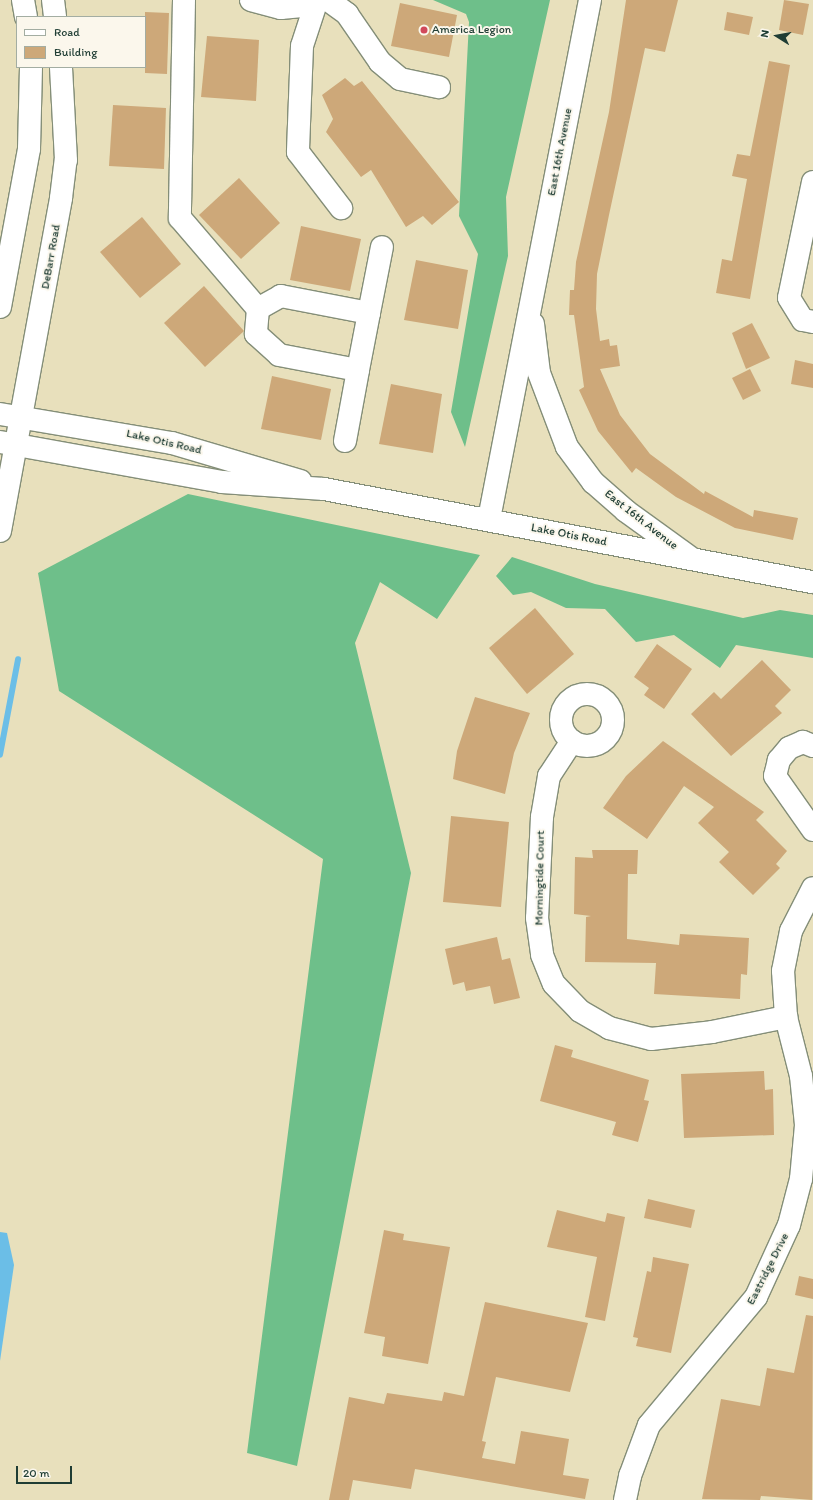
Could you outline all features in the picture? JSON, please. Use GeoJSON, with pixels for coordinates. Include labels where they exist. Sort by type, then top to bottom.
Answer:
{"type":"FeatureCollection","features":[{"type":"Feature","properties":{"kind":"street"},"geometry":{"type":"LineString","coordinates":[[23,0],[26,16]]}},
{"type":"Feature","properties":{"kind":"street"},"geometry":{"type":"LineString","coordinates":[[53,0],[55,16]]}},
{"type":"Feature","properties":{"kind":"street"},"geometry":{"type":"LineString","coordinates":[[184,0],[180,218],[258,309],[256,334],[279,355],[358,370]]}},
{"type":"Feature","properties":{"kind":"street"},"geometry":{"type":"LineString","coordinates":[[251,0],[281,8],[305,6],[312,0]]}},
{"type":"Feature","properties":{"kind":"street"},"geometry":{"type":"LineString","coordinates":[[318,0],[302,46],[298,152],[341,208]]}},
{"type":"Feature","properties":{"kind":"street"},"geometry":{"type":"LineString","coordinates":[[328,0],[347,14],[380,62],[400,80],[439,87]]}},
{"type":"Feature","properties":{"kind":"street","name":"East 16th Avenue"},"geometry":{"type":"LineString","coordinates":[[489,519],[590,0]]}},
{"type":"Feature","properties":{"kind":"street"},"geometry":{"type":"LineString","coordinates":[[0,308],[29,149],[31,68]]}},
{"type":"Feature","properties":{"kind":"street","name":"DeBarr Road"},"geometry":{"type":"LineString","coordinates":[[0,531],[9,444],[23,416],[65,168],[61,68]]}},
{"type":"Feature","properties":{"kind":"street"},"geometry":{"type":"LineString","coordinates":[[808,321],[789,298],[813,182]]}},
{"type":"Feature","properties":{"kind":"street"},"geometry":{"type":"LineString","coordinates":[[345,441],[382,247]]}},
{"type":"Feature","properties":{"kind":"street"},"geometry":{"type":"LineString","coordinates":[[258,309],[281,296],[369,313]]}},
{"type":"Feature","properties":{"kind":"street","name":"East 16th Avenue"},"geometry":{"type":"LineString","coordinates":[[530,303],[539,373],[567,447],[593,482],[626,511],[691,558]]}},
{"type":"Feature","properties":{"kind":"street","name":"Lake Otis Road"},"geometry":{"type":"LineString","coordinates":[[0,414],[23,416],[172,443],[324,489]]}},
{"type":"Feature","properties":{"kind":"street","name":"Lake Otis Road"},"geometry":{"type":"LineString","coordinates":[[9,444],[222,482],[324,489],[489,519],[813,582]]}},
{"type":"Feature","properties":{"kind":"street","name":"Morningtide Court"},"geometry":{"type":"LineString","coordinates":[[572,741],[549,776],[542,818],[537,918],[542,956],[554,984],[580,1011],[609,1028],[651,1039],[712,1032],[786,1017]]}},
{"type":"Feature","properties":{"kind":"street"},"geometry":{"type":"LineString","coordinates":[[813,746],[803,742],[790,748],[779,760],[775,776],[813,830]]}},
{"type":"Feature","properties":{"kind":"street","name":"Eastridge Drive"},"geometry":{"type":"LineString","coordinates":[[626,1500],[630,1476],[649,1425],[756,1297],[789,1225],[801,1179],[806,1125],[801,1076],[786,1017],[783,971],[791,931],[813,888]]}},
{"type":"Feature","properties":{"kind":"green space"},"geometry":{"type":"Polygon","coordinates":[[[433,0],[550,0],[506,197],[508,256],[465,447],[451,412],[478,254],[459,216],[469,22],[466,14],[433,0]]]}},
{"type":"Feature","properties":{"kind":"green space"},"geometry":{"type":"Polygon","coordinates":[[[188,494],[480,555],[437,619],[380,582],[355,643],[411,873],[297,1466],[247,1453],[323,859],[59,691],[38,573],[188,494]]]}},
{"type":"Feature","properties":{"kind":"green space"},"geometry":{"type":"Polygon","coordinates":[[[512,557],[595,584],[743,618],[780,610],[813,615],[813,658],[736,645],[720,668],[674,635],[636,642],[605,609],[566,608],[531,592],[513,595],[496,576],[512,557]]]}},
{"type":"Feature","properties":{"kind":"water"},"geometry":{"type":"Polygon","coordinates":[[[0,1232],[7,1233],[14,1265],[0,1361],[0,1232]]]}},
{"type":"Feature","properties":{"kind":"building"},"geometry":{"type":"Polygon","coordinates":[[[626,0],[678,0],[665,52],[645,48],[609,215],[597,274],[596,309],[600,341],[609,339],[610,346],[617,345],[620,366],[600,369],[620,415],[650,454],[704,494],[705,491],[753,517],[754,510],[798,518],[793,540],[735,528],[676,497],[636,468],[632,473],[598,431],[579,390],[584,387],[574,315],[569,315],[570,290],[574,290],[576,262],[609,112],[626,0]]]}},
{"type":"Feature","properties":{"kind":"building"},"geometry":{"type":"Polygon","coordinates":[[[784,0],[809,4],[803,35],[779,30],[784,0]]]}},
{"type":"Feature","properties":{"kind":"building","name":"America Legion"},"geometry":{"type":"Polygon","coordinates":[[[400,3],[457,15],[449,57],[391,46],[400,3]]]}},
{"type":"Feature","properties":{"kind":"building"},"geometry":{"type":"Polygon","coordinates":[[[145,12],[169,13],[167,74],[145,73],[145,12]]]}},
{"type":"Feature","properties":{"kind":"building"},"geometry":{"type":"Polygon","coordinates":[[[727,12],[753,17],[749,35],[724,30],[727,12]]]}},
{"type":"Feature","properties":{"kind":"building"},"geometry":{"type":"Polygon","coordinates":[[[207,36],[259,40],[256,101],[201,97],[207,36]]]}},
{"type":"Feature","properties":{"kind":"building"},"geometry":{"type":"Polygon","coordinates":[[[769,61],[790,65],[750,299],[716,293],[722,259],[732,261],[747,179],[732,176],[737,154],[750,156],[769,61]]]}},
{"type":"Feature","properties":{"kind":"building"},"geometry":{"type":"Polygon","coordinates":[[[345,78],[354,86],[362,81],[459,202],[432,225],[423,216],[406,227],[371,170],[361,177],[326,132],[333,119],[322,95],[345,78]]]}},
{"type":"Feature","properties":{"kind":"building"},"geometry":{"type":"Polygon","coordinates":[[[113,105],[166,108],[164,169],[109,166],[113,105]]]}},
{"type":"Feature","properties":{"kind":"building"},"geometry":{"type":"Polygon","coordinates":[[[239,178],[280,223],[241,259],[199,215],[239,178]]]}},
{"type":"Feature","properties":{"kind":"building"},"geometry":{"type":"Polygon","coordinates":[[[142,217],[181,264],[140,298],[100,252],[142,217]]]}},
{"type":"Feature","properties":{"kind":"building"},"geometry":{"type":"Polygon","coordinates":[[[301,226],[361,239],[350,291],[290,280],[301,226]]]}},
{"type":"Feature","properties":{"kind":"building"},"geometry":{"type":"Polygon","coordinates":[[[416,260],[468,270],[458,329],[404,320],[416,260]]]}},
{"type":"Feature","properties":{"kind":"building"},"geometry":{"type":"Polygon","coordinates":[[[204,286],[244,331],[205,367],[164,323],[204,286]]]}},
{"type":"Feature","properties":{"kind":"building"},"geometry":{"type":"Polygon","coordinates":[[[752,323],[770,358],[746,369],[732,333],[752,323]]]}},
{"type":"Feature","properties":{"kind":"building"},"geometry":{"type":"Polygon","coordinates":[[[795,360],[813,364],[813,388],[791,384],[795,360]]]}},
{"type":"Feature","properties":{"kind":"building"},"geometry":{"type":"Polygon","coordinates":[[[750,369],[761,391],[743,400],[732,378],[750,369]]]}},
{"type":"Feature","properties":{"kind":"building"},"geometry":{"type":"Polygon","coordinates":[[[272,376],[331,389],[321,440],[261,429],[272,376]]]}},
{"type":"Feature","properties":{"kind":"building"},"geometry":{"type":"Polygon","coordinates":[[[391,384],[442,394],[433,453],[379,444],[391,384]]]}},
{"type":"Feature","properties":{"kind":"building"},"geometry":{"type":"Polygon","coordinates":[[[535,608],[574,654],[527,694],[489,648],[535,608]]]}},
{"type":"Feature","properties":{"kind":"building"},"geometry":{"type":"Polygon","coordinates":[[[657,644],[692,669],[664,709],[644,695],[649,688],[634,677],[657,644]]]}},
{"type":"Feature","properties":{"kind":"building"},"geometry":{"type":"Polygon","coordinates":[[[762,660],[791,690],[775,706],[782,713],[731,756],[691,714],[714,692],[721,699],[762,660]]]}},
{"type":"Feature","properties":{"kind":"building"},"geometry":{"type":"Polygon","coordinates":[[[475,697],[530,713],[514,753],[505,794],[453,779],[457,751],[475,697]]]}},
{"type":"Feature","properties":{"kind":"building"},"geometry":{"type":"Polygon","coordinates":[[[663,741],[764,812],[756,820],[787,851],[776,864],[780,868],[753,895],[719,862],[729,852],[698,823],[714,807],[684,786],[647,839],[603,808],[626,776],[663,741]]]}},
{"type":"Feature","properties":{"kind":"building"},"geometry":{"type":"Polygon","coordinates":[[[451,816],[509,822],[501,907],[443,902],[451,816]]]}},
{"type":"Feature","properties":{"kind":"building"},"geometry":{"type":"Polygon","coordinates":[[[592,850],[638,850],[637,874],[628,874],[627,939],[679,945],[680,934],[749,938],[747,975],[741,974],[740,999],[654,994],[656,963],[585,962],[586,917],[591,916],[574,914],[575,857],[593,858],[592,850]]]}},
{"type":"Feature","properties":{"kind":"building"},"geometry":{"type":"Polygon","coordinates":[[[497,937],[502,960],[510,958],[520,998],[494,1004],[490,986],[466,991],[464,982],[453,985],[445,949],[497,937]]]}},
{"type":"Feature","properties":{"kind":"building"},"geometry":{"type":"Polygon","coordinates":[[[555,1045],[573,1050],[571,1057],[649,1080],[644,1100],[649,1101],[638,1142],[612,1135],[616,1122],[540,1101],[555,1045]]]}},
{"type":"Feature","properties":{"kind":"building"},"geometry":{"type":"Polygon","coordinates":[[[764,1071],[765,1090],[773,1089],[774,1135],[684,1138],[681,1074],[764,1071]]]}},
{"type":"Feature","properties":{"kind":"building"},"geometry":{"type":"Polygon","coordinates":[[[648,1199],[695,1210],[691,1228],[644,1218],[648,1199]]]}},
{"type":"Feature","properties":{"kind":"building"},"geometry":{"type":"Polygon","coordinates":[[[557,1210],[605,1222],[607,1213],[625,1217],[605,1321],[585,1317],[597,1257],[547,1247],[557,1210]]]}},
{"type":"Feature","properties":{"kind":"building"},"geometry":{"type":"Polygon","coordinates":[[[384,1230],[404,1234],[403,1240],[450,1247],[428,1364],[382,1356],[385,1337],[364,1333],[384,1230]]]}},
{"type":"Feature","properties":{"kind":"building"},"geometry":{"type":"Polygon","coordinates":[[[653,1257],[689,1264],[671,1353],[636,1346],[638,1338],[633,1337],[647,1271],[651,1272],[653,1257]]]}},
{"type":"Feature","properties":{"kind":"building"},"geometry":{"type":"Polygon","coordinates":[[[799,1276],[813,1279],[813,1299],[795,1295],[799,1276]]]}},
{"type":"Feature","properties":{"kind":"building"},"geometry":{"type":"Polygon","coordinates":[[[485,1302],[588,1323],[570,1392],[496,1377],[482,1441],[486,1442],[482,1458],[515,1464],[521,1431],[569,1439],[563,1475],[589,1479],[585,1499],[415,1469],[411,1489],[353,1480],[349,1500],[329,1500],[349,1397],[384,1404],[387,1393],[442,1401],[444,1392],[464,1396],[485,1302]]]}},
{"type":"Feature","properties":{"kind":"building"},"geometry":{"type":"Polygon","coordinates":[[[806,1315],[813,1316],[812,1500],[761,1496],[760,1500],[702,1499],[721,1399],[760,1406],[767,1368],[794,1373],[806,1315]]]}},
{"type":"Feature","properties":{"kind":"waterway"},"geometry":{"type":"LineString","coordinates":[[0,755],[18,660]]}},
{"type":"Feature","properties":{"kind":"place","name":"America Legion"},"geometry":{"type":"Point","coordinates":[424,30]}}]}
